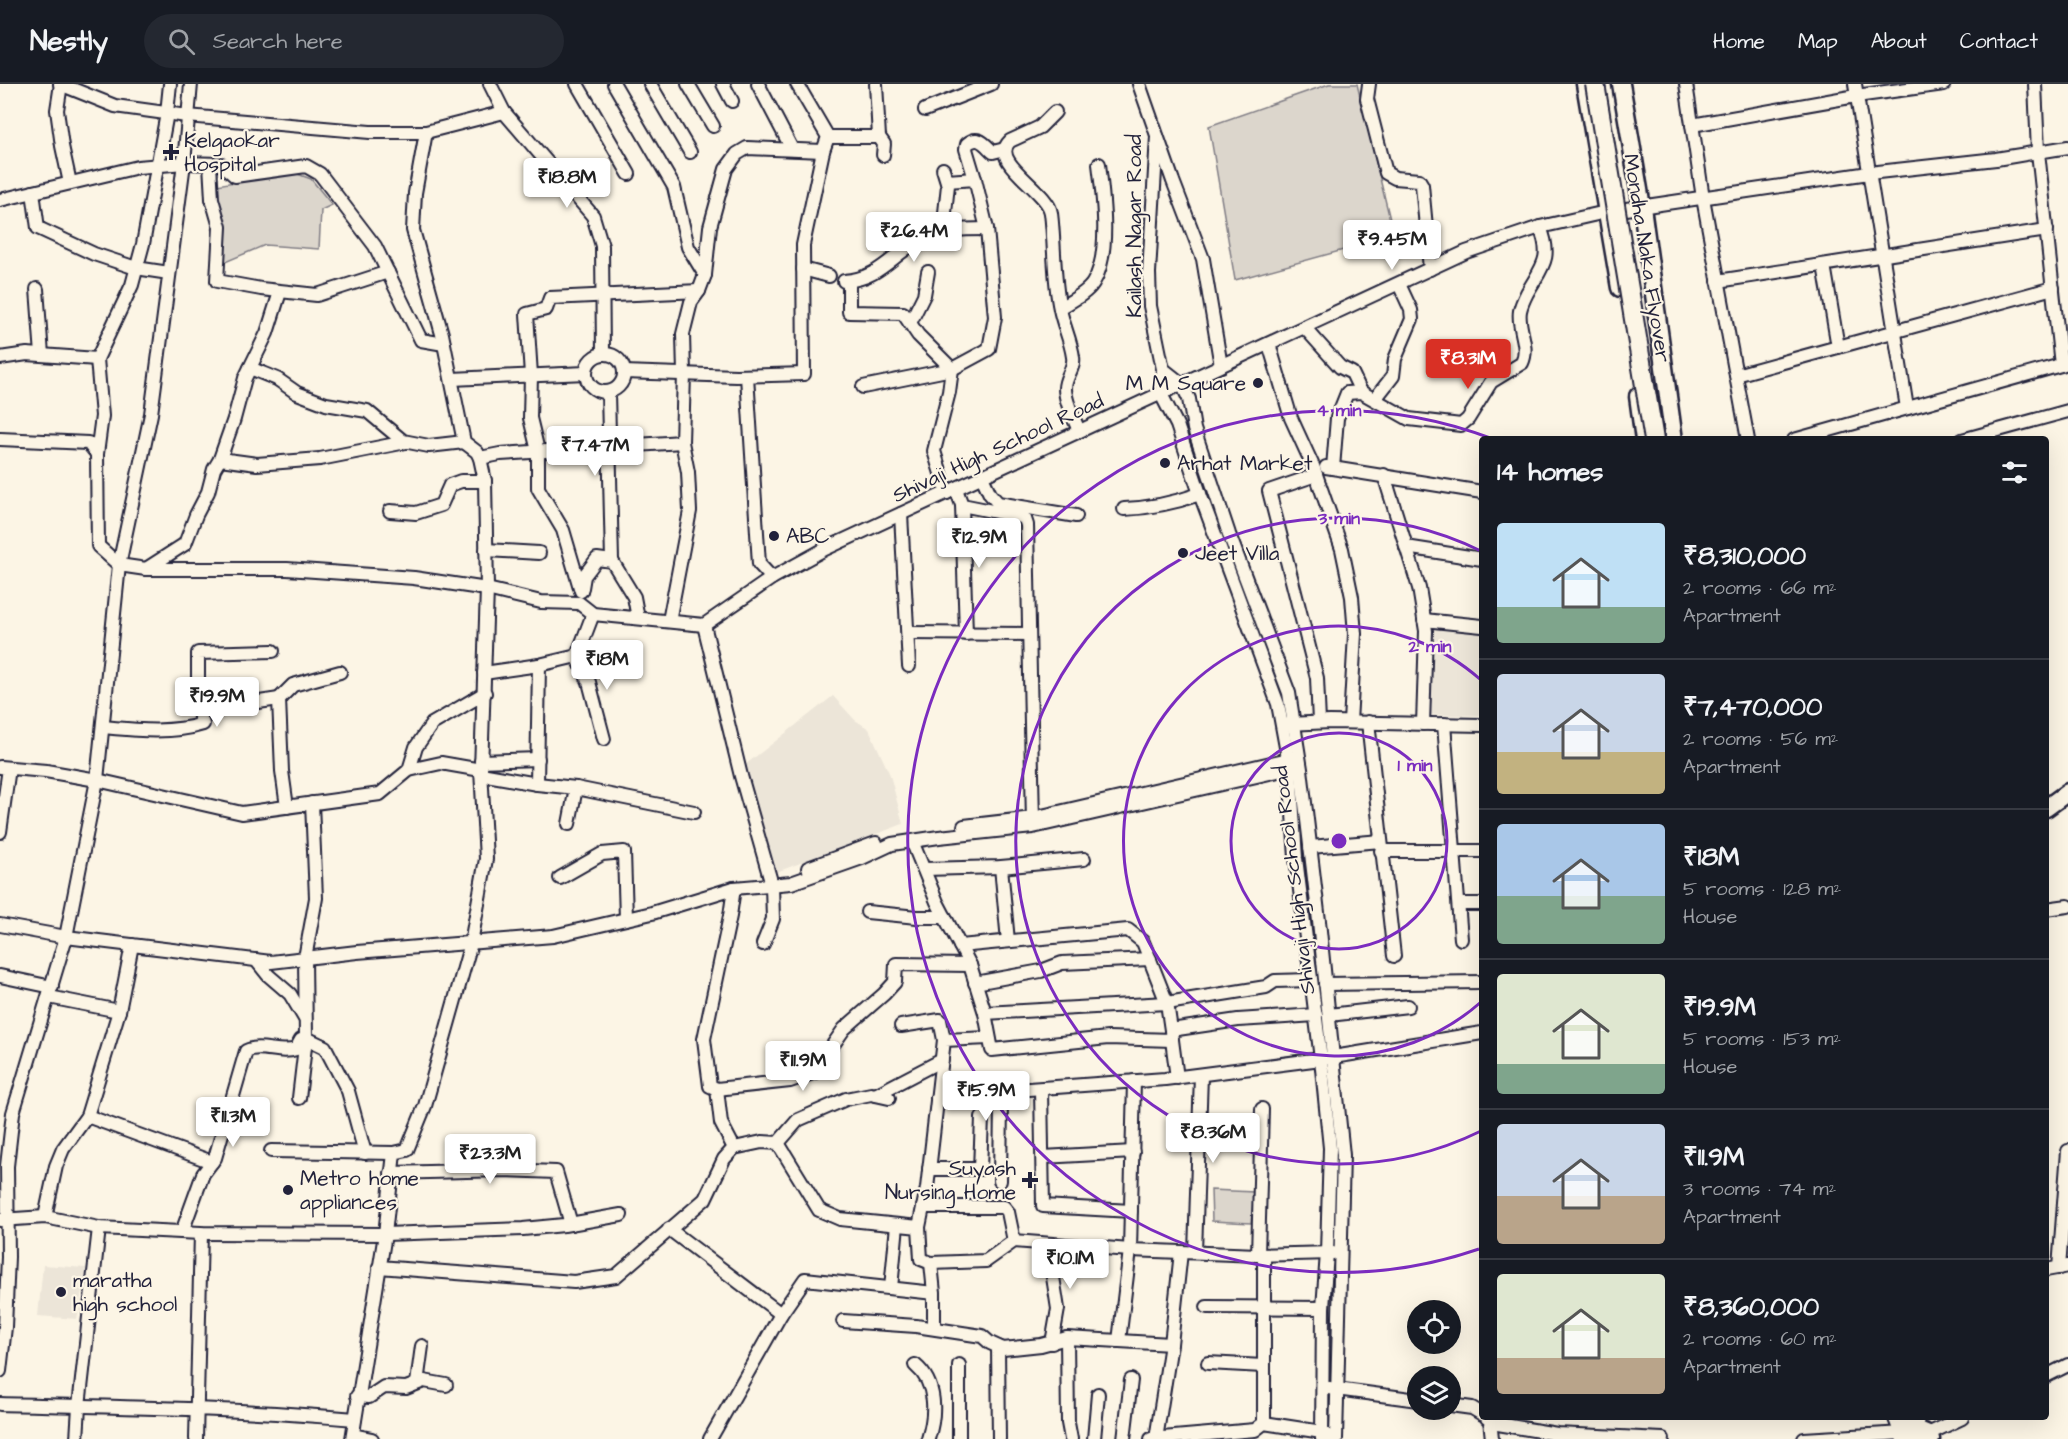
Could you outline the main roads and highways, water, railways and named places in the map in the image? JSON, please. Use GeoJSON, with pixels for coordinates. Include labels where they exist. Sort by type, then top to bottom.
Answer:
{"type":"FeatureCollection","features":[{"type":"Feature","properties":{"kind":"highway","name":"Mondha Naka Flyover"},"geometry":{"type":"LineString","coordinates":[[1595,84],[1652,436]]}},
{"type":"Feature","properties":{"kind":"highway","name":"Mondha Naka Flyover"},"geometry":{"type":"LineString","coordinates":[[1606,84],[1662,436]]}},
{"type":"Feature","properties":{"kind":"main road"},"geometry":{"type":"LineString","coordinates":[[1585,84],[1634,363],[1643,436]]}},
{"type":"Feature","properties":{"kind":"main road"},"geometry":{"type":"LineString","coordinates":[[1621,84],[1642,207],[1673,436]]}},
{"type":"Feature","properties":{"kind":"main road"},"geometry":{"type":"LineString","coordinates":[[2049,794],[2068,782]]}},
{"type":"Feature","properties":{"kind":"main road"},"geometry":{"type":"LineString","coordinates":[[2049,806],[2068,792]]}},
{"type":"Feature","properties":{"kind":"place","name":"Kelgaokar Hospital"},"geometry":{"type":"Point","coordinates":[171,152]}},
{"type":"Feature","properties":{"kind":"place","name":"M M Square"},"geometry":{"type":"Point","coordinates":[1258,383]}},
{"type":"Feature","properties":{"kind":"place","name":"Arhat Market"},"geometry":{"type":"Point","coordinates":[1165,463]}},
{"type":"Feature","properties":{"kind":"place","name":"ABC"},"geometry":{"type":"Point","coordinates":[774,536]}},
{"type":"Feature","properties":{"kind":"place","name":"Jeet Villa"},"geometry":{"type":"Point","coordinates":[1183,553]}},
{"type":"Feature","properties":{"kind":"place","name":"Suyash Nursing Home"},"geometry":{"type":"Point","coordinates":[1030,1180]}},
{"type":"Feature","properties":{"kind":"place","name":"Metro home appliances"},"geometry":{"type":"Point","coordinates":[288,1190]}},
{"type":"Feature","properties":{"kind":"place","name":"maratha high school"},"geometry":{"type":"Point","coordinates":[61,1292]}}]}
